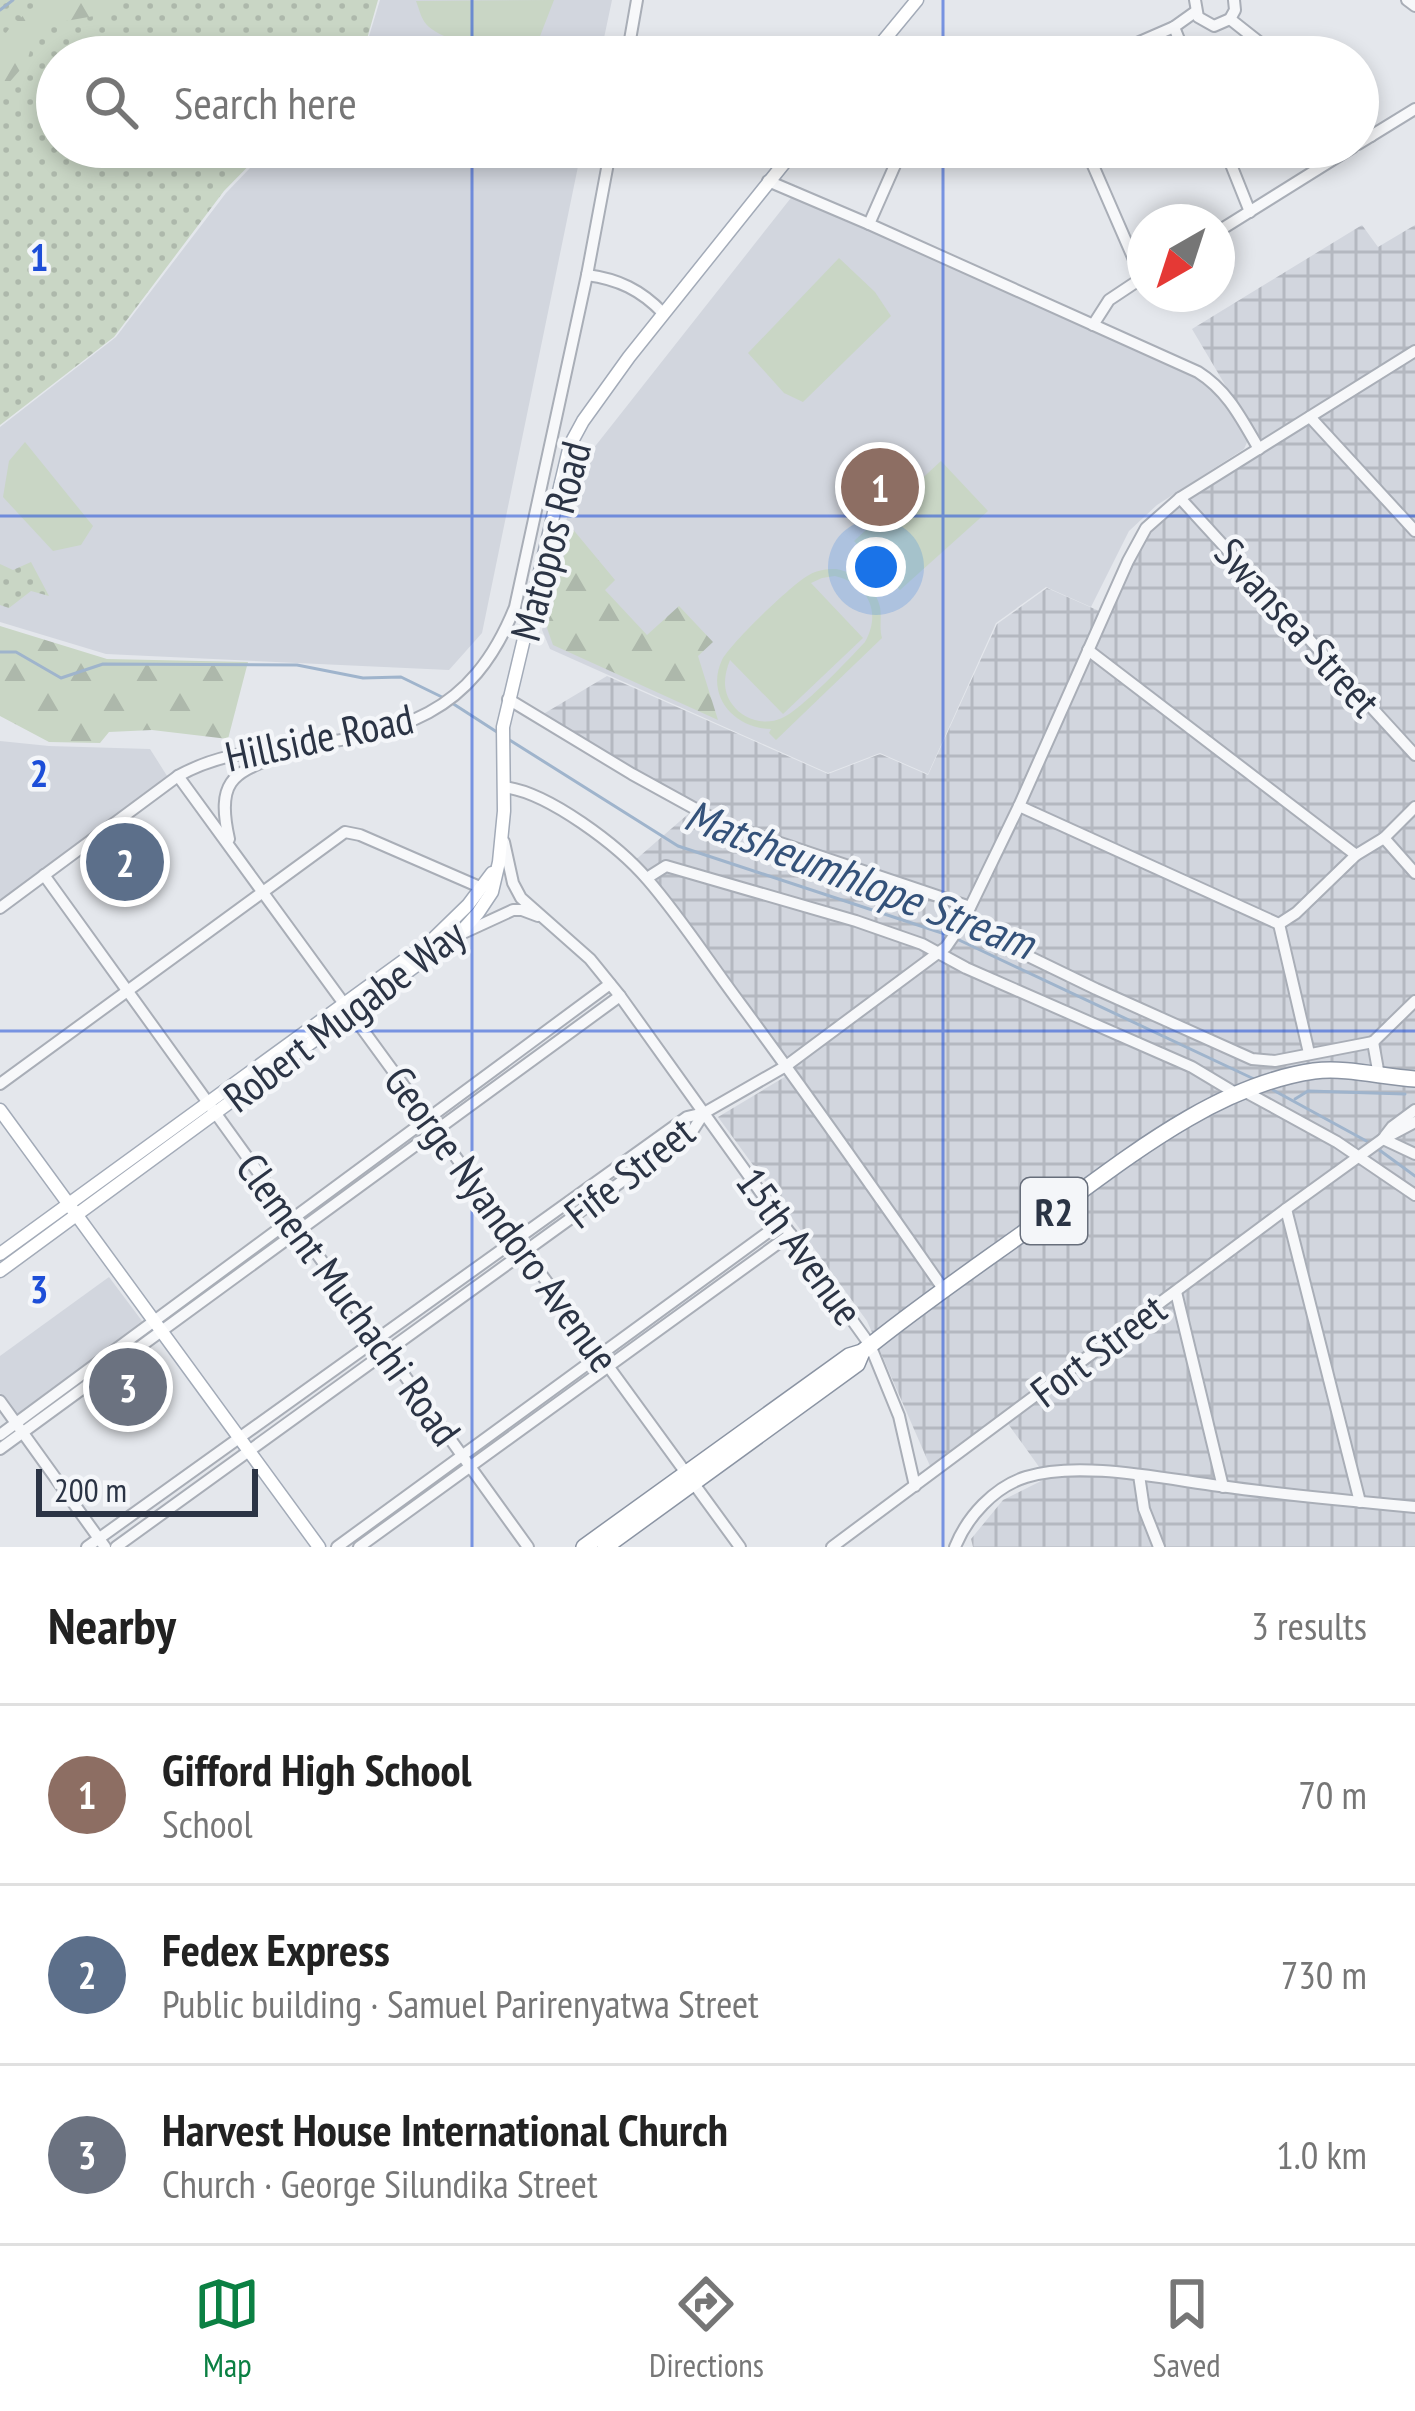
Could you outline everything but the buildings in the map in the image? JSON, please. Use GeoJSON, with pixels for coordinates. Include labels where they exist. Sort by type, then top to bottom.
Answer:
{"type":"FeatureCollection","features":[{"type":"Feature","properties":{"kind":"highway","name":"R2"},"geometry":{"type":"LineString","coordinates":[[1351,1072],[1415,1069]]}},
{"type":"Feature","properties":{"kind":"highway","name":"R2"},"geometry":{"type":"LineString","coordinates":[[605,1547],[849,1356],[1179,1124],[1246,1090],[1313,1071],[1415,1079]]}},
{"type":"Feature","properties":{"kind":"highway","name":"R2"},"geometry":{"type":"LineString","coordinates":[[584,1547],[690,1478]]}},
{"type":"Feature","properties":{"kind":"main road"},"geometry":{"type":"LineString","coordinates":[[887,36],[917,0]]}},
{"type":"Feature","properties":{"kind":"main road","name":"Matopos Road"},"geometry":{"type":"LineString","coordinates":[[500,862],[503,727],[570,446],[592,408],[663,313],[780,168]]}},
{"type":"Feature","properties":{"kind":"main road","name":"Robert Mugabe Way"},"geometry":{"type":"LineString","coordinates":[[348,1008],[451,923],[500,862]]}},
{"type":"Feature","properties":{"kind":"main road","name":"Robert Mugabe Way"},"geometry":{"type":"LineString","coordinates":[[0,1271],[73,1210],[211,1108],[459,934],[492,892],[500,862]]}},
{"type":"Feature","properties":{"kind":"main road"},"geometry":{"type":"LineString","coordinates":[[0,1109],[319,1547]]}},
{"type":"Feature","properties":{"kind":"main road","name":"Robert Mugabe Way"},"geometry":{"type":"LineString","coordinates":[[0,1254],[73,1210]]}},
{"type":"Feature","properties":{"kind":"street"},"geometry":{"type":"LineString","coordinates":[[631,36],[637,0]]}},
{"type":"Feature","properties":{"kind":"street"},"geometry":{"type":"LineString","coordinates":[[1153,36],[1174,27],[1195,6],[1202,22],[1214,26],[1230,19],[1234,0]]}},
{"type":"Feature","properties":{"kind":"street"},"geometry":{"type":"LineString","coordinates":[[1407,0],[1415,7]]}},
{"type":"Feature","properties":{"kind":"street"},"geometry":{"type":"LineString","coordinates":[[1230,19],[1251,36]]}},
{"type":"Feature","properties":{"kind":"street"},"geometry":{"type":"LineString","coordinates":[[1174,27],[1178,36]]}},
{"type":"Feature","properties":{"kind":"street"},"geometry":{"type":"LineString","coordinates":[[1379,131],[1415,109]]}},
{"type":"Feature","properties":{"kind":"street","name":"Hillside Road"},"geometry":{"type":"LineString","coordinates":[[0,908],[203,762],[374,734],[443,706],[465,689],[490,657],[515,607],[607,168]]}},
{"type":"Feature","properties":{"kind":"street"},"geometry":{"type":"LineString","coordinates":[[869,224],[893,168]]}},
{"type":"Feature","properties":{"kind":"street"},"geometry":{"type":"LineString","coordinates":[[1095,168],[1127,239]]}},
{"type":"Feature","properties":{"kind":"street"},"geometry":{"type":"LineString","coordinates":[[1232,168],[1250,212]]}},
{"type":"Feature","properties":{"kind":"street"},"geometry":{"type":"LineString","coordinates":[[1235,221],[1320,168]]}},
{"type":"Feature","properties":{"kind":"street"},"geometry":{"type":"LineString","coordinates":[[768,182],[1186,366],[1230,398],[1259,448]]}},
{"type":"Feature","properties":{"kind":"street"},"geometry":{"type":"LineString","coordinates":[[587,275],[631,286],[663,313]]}},
{"type":"Feature","properties":{"kind":"street"},"geometry":{"type":"LineString","coordinates":[[1093,325],[1109,300],[1127,288]]}},
{"type":"Feature","properties":{"kind":"street"},"geometry":{"type":"LineString","coordinates":[[704,1113],[786,1066],[943,950],[960,927],[1019,806],[1146,528],[1180,498],[1415,351]]}},
{"type":"Feature","properties":{"kind":"street"},"geometry":{"type":"LineString","coordinates":[[1310,417],[1415,532]]}},
{"type":"Feature","properties":{"kind":"street","name":"Swansea Street"},"geometry":{"type":"LineString","coordinates":[[1180,498],[1415,755]]}},
{"type":"Feature","properties":{"kind":"street"},"geometry":{"type":"LineString","coordinates":[[1088,650],[1356,855]]}},
{"type":"Feature","properties":{"kind":"street"},"geometry":{"type":"LineString","coordinates":[[508,699],[721,823],[970,907]]}},
{"type":"Feature","properties":{"kind":"street"},"geometry":{"type":"LineString","coordinates":[[231,848],[224,817],[232,781],[249,766],[302,746]]}},
{"type":"Feature","properties":{"kind":"street","name":"George Nyandoro Avenue"},"geometry":{"type":"LineString","coordinates":[[178,776],[740,1547]]}},
{"type":"Feature","properties":{"kind":"street"},"geometry":{"type":"LineString","coordinates":[[504,787],[529,792],[568,814],[646,878],[944,1290]]}},
{"type":"Feature","properties":{"kind":"street"},"geometry":{"type":"LineString","coordinates":[[1019,806],[1279,924]]}},
{"type":"Feature","properties":{"kind":"street"},"geometry":{"type":"LineString","coordinates":[[1279,924],[1415,807]]}},
{"type":"Feature","properties":{"kind":"street"},"geometry":{"type":"LineString","coordinates":[[0,1084],[340,834],[360,835],[482,888]]}},
{"type":"Feature","properties":{"kind":"street","name":"15th Avenue"},"geometry":{"type":"LineString","coordinates":[[502,838],[521,898],[590,959],[620,996],[866,1348],[899,1416],[915,1486]]}},
{"type":"Feature","properties":{"kind":"street"},"geometry":{"type":"LineString","coordinates":[[1384,838],[1415,873]]}},
{"type":"Feature","properties":{"kind":"street"},"geometry":{"type":"LineString","coordinates":[[646,878],[666,866],[943,950],[966,968],[1246,1090],[1361,1155],[1415,1196]]}},
{"type":"Feature","properties":{"kind":"street","name":"Clement Muchachi Road"},"geometry":{"type":"LineString","coordinates":[[44,875],[528,1547]]}},
{"type":"Feature","properties":{"kind":"street"},"geometry":{"type":"LineString","coordinates":[[459,934],[513,910],[547,920]]}},
{"type":"Feature","properties":{"kind":"street"},"geometry":{"type":"LineString","coordinates":[[1279,924],[1309,1053]]}},
{"type":"Feature","properties":{"kind":"street"},"geometry":{"type":"LineString","coordinates":[[960,927],[1244,1056],[1275,1061],[1373,1042],[1415,1001]]}},
{"type":"Feature","properties":{"kind":"street"},"geometry":{"type":"LineString","coordinates":[[159,1326],[292,1220],[610,984]]}},
{"type":"Feature","properties":{"kind":"street"},"geometry":{"type":"LineString","coordinates":[[0,1449],[19,1428],[300,1231],[620,996]]}},
{"type":"Feature","properties":{"kind":"street"},"geometry":{"type":"LineString","coordinates":[[1373,1042],[1378,1070]]}},
{"type":"Feature","properties":{"kind":"street"},"geometry":{"type":"LineString","coordinates":[[1381,1140],[1415,1110]]}},
{"type":"Feature","properties":{"kind":"street","name":"Fife Street"},"geometry":{"type":"LineString","coordinates":[[87,1547],[102,1543],[239,1437],[687,1117],[704,1113]]}},
{"type":"Feature","properties":{"kind":"street","name":"Fife Street"},"geometry":{"type":"LineString","coordinates":[[116,1547],[693,1130],[704,1113]]}},
{"type":"Feature","properties":{"kind":"street"},"geometry":{"type":"LineString","coordinates":[[1381,1140],[1415,1122]]}},
{"type":"Feature","properties":{"kind":"street"},"geometry":{"type":"LineString","coordinates":[[1381,1140],[1415,1154]]}},
{"type":"Feature","properties":{"kind":"street","name":"Fort Street"},"geometry":{"type":"LineString","coordinates":[[832,1547],[1381,1140]]}},
{"type":"Feature","properties":{"kind":"street"},"geometry":{"type":"LineString","coordinates":[[1286,1209],[1360,1502]]}},
{"type":"Feature","properties":{"kind":"street"},"geometry":{"type":"LineString","coordinates":[[605,1360],[782,1222]]}},
{"type":"Feature","properties":{"kind":"street"},"geometry":{"type":"LineString","coordinates":[[337,1547],[790,1234]]}},
{"type":"Feature","properties":{"kind":"street"},"geometry":{"type":"LineString","coordinates":[[1176,1292],[1223,1487]]}},
{"type":"Feature","properties":{"kind":"street"},"geometry":{"type":"LineString","coordinates":[[0,1401],[102,1543]]}},
{"type":"Feature","properties":{"kind":"street"},"geometry":{"type":"LineString","coordinates":[[0,1435],[19,1428]]}},
{"type":"Feature","properties":{"kind":"street"},"geometry":{"type":"LineString","coordinates":[[359,1547],[466,1461]]}},
{"type":"Feature","properties":{"kind":"street"},"geometry":{"type":"LineString","coordinates":[[955,1547],[986,1501],[1020,1479],[1043,1473],[1138,1475],[1415,1508]]}},
{"type":"Feature","properties":{"kind":"street"},"geometry":{"type":"LineString","coordinates":[[1138,1475],[1144,1509],[1159,1547]]}},
{"type":"Feature","properties":{"kind":"shaded area"},"geometry":{"type":"Polygon","coordinates":[[[380,0],[612,0],[604,36],[369,36],[380,0]]]}},
{"type":"Feature","properties":{"kind":"shaded area"},"geometry":{"type":"Polygon","coordinates":[[[250,168],[578,168],[482,633],[449,670],[106,654],[0,622],[0,427],[116,337],[250,168]]]}},
{"type":"Feature","properties":{"kind":"shaded area"},"geometry":{"type":"Polygon","coordinates":[[[794,194],[1196,375],[1226,401],[1248,440],[1244,449],[1157,505],[1129,531],[1091,607],[1046,587],[996,623],[928,774],[880,753],[828,773],[550,649],[542,630],[578,468],[794,194]]]}},
{"type":"Feature","properties":{"kind":"shaded area"},"geometry":{"type":"Polygon","coordinates":[[[1362,225],[1378,247],[1415,225],[1415,1547],[973,1547],[971,1539],[1003,1500],[1047,1478],[1001,1414],[930,1466],[867,1321],[718,1117],[788,1075],[633,862],[695,808],[540,716],[607,676],[828,774],[880,754],[928,775],[997,624],[1047,588],[1106,614],[1148,531],[1186,498],[1263,449],[1192,329],[1220,312],[1235,312],[1235,303],[1362,225]]]}},
{"type":"Feature","properties":{"kind":"shaded area"},"geometry":{"type":"Polygon","coordinates":[[[0,741],[150,749],[169,779],[0,904],[0,741]]]}},
{"type":"Feature","properties":{"kind":"shaded area"},"geometry":{"type":"Polygon","coordinates":[[[109,1277],[145,1325],[18,1417],[0,1393],[0,1356],[109,1277]]]}},
{"type":"Feature","properties":{"kind":"green space"},"geometry":{"type":"Polygon","coordinates":[[[0,0],[378,0],[368,36],[36,36],[36,168],[246,168],[114,337],[0,425],[0,0]]]}},
{"type":"Feature","properties":{"kind":"green space"},"geometry":{"type":"Polygon","coordinates":[[[42,0],[118,0],[94,16],[35,32],[27,62],[0,93],[0,41],[42,0]]]}},
{"type":"Feature","properties":{"kind":"green space"},"geometry":{"type":"Polygon","coordinates":[[[554,0],[540,36],[446,36],[429,27],[416,1],[554,0]]]}},
{"type":"Feature","properties":{"kind":"green space"},"geometry":{"type":"Polygon","coordinates":[[[839,258],[875,292],[891,316],[803,402],[784,393],[748,353],[839,258]]]}},
{"type":"Feature","properties":{"kind":"green space"},"geometry":{"type":"Polygon","coordinates":[[[25,442],[93,526],[81,545],[53,551],[3,497],[9,461],[25,442]]]}},
{"type":"Feature","properties":{"kind":"green space"},"geometry":{"type":"Polygon","coordinates":[[[941,461],[988,511],[900,590],[854,541],[941,461]]]}},
{"type":"Feature","properties":{"kind":"green space"},"geometry":{"type":"Polygon","coordinates":[[[571,527],[615,580],[605,590],[647,635],[679,606],[713,642],[698,656],[718,720],[553,645],[547,628],[571,527]]]}},
{"type":"Feature","properties":{"kind":"green space"},"geometry":{"type":"Polygon","coordinates":[[[31,562],[49,596],[31,591],[9,608],[0,605],[0,564],[13,570],[31,562]]]}},
{"type":"Feature","properties":{"kind":"green space"},"geometry":{"type":"Polygon","coordinates":[[[832,569],[858,577],[874,592],[882,638],[776,740],[771,729],[746,723],[727,708],[717,686],[722,660],[789,590],[812,573],[832,569]],[[835,576],[811,583],[863,638],[783,714],[730,660],[725,688],[742,714],[755,720],[782,718],[865,642],[872,610],[863,592],[835,576]]]}},
{"type":"Feature","properties":{"kind":"green space"},"geometry":{"type":"Polygon","coordinates":[[[0,626],[107,659],[248,662],[228,739],[152,730],[109,732],[100,743],[49,742],[0,716],[0,626]]]}},
{"type":"Feature","properties":{"kind":"waterway","name":"Matsheumhlope Stream"},"geometry":{"type":"LineString","coordinates":[[0,10],[13,0]]}},
{"type":"Feature","properties":{"kind":"waterway","name":"Matsheumhlope Stream"},"geometry":{"type":"LineString","coordinates":[[0,652],[16,652],[61,678],[103,664],[297,665],[363,678],[401,677],[444,698]]}},
{"type":"Feature","properties":{"kind":"waterway","name":"Matsheumhlope Stream"},"geometry":{"type":"LineString","coordinates":[[452,703],[500,734]]}},
{"type":"Feature","properties":{"kind":"waterway","name":"Matsheumhlope Stream"},"geometry":{"type":"LineString","coordinates":[[508,739],[678,846],[951,936]]}},
{"type":"Feature","properties":{"kind":"waterway","name":"Matsheumhlope Stream"},"geometry":{"type":"LineString","coordinates":[[959,940],[1254,1079]]}},
{"type":"Feature","properties":{"kind":"waterway","name":"Matsheumhlope Stream"},"geometry":{"type":"LineString","coordinates":[[1273,1090],[1370,1143]]}},
{"type":"Feature","properties":{"kind":"waterway"},"geometry":{"type":"LineString","coordinates":[[1295,1099],[1308,1091],[1405,1094]]}},
{"type":"Feature","properties":{"kind":"waterway","name":"Matsheumhlope Stream"},"geometry":{"type":"LineString","coordinates":[[1378,1149],[1415,1176]]}},
{"type":"Feature","properties":{"kind":"place","name":"Gifford High School"},"geometry":{"type":"Point","coordinates":[880,487]}},
{"type":"Feature","properties":{"kind":"place","name":"Fedex Express"},"geometry":{"type":"Point","coordinates":[125,862]}},
{"type":"Feature","properties":{"kind":"place","name":"Harvest House International Church"},"geometry":{"type":"Point","coordinates":[128,1387]}}]}
